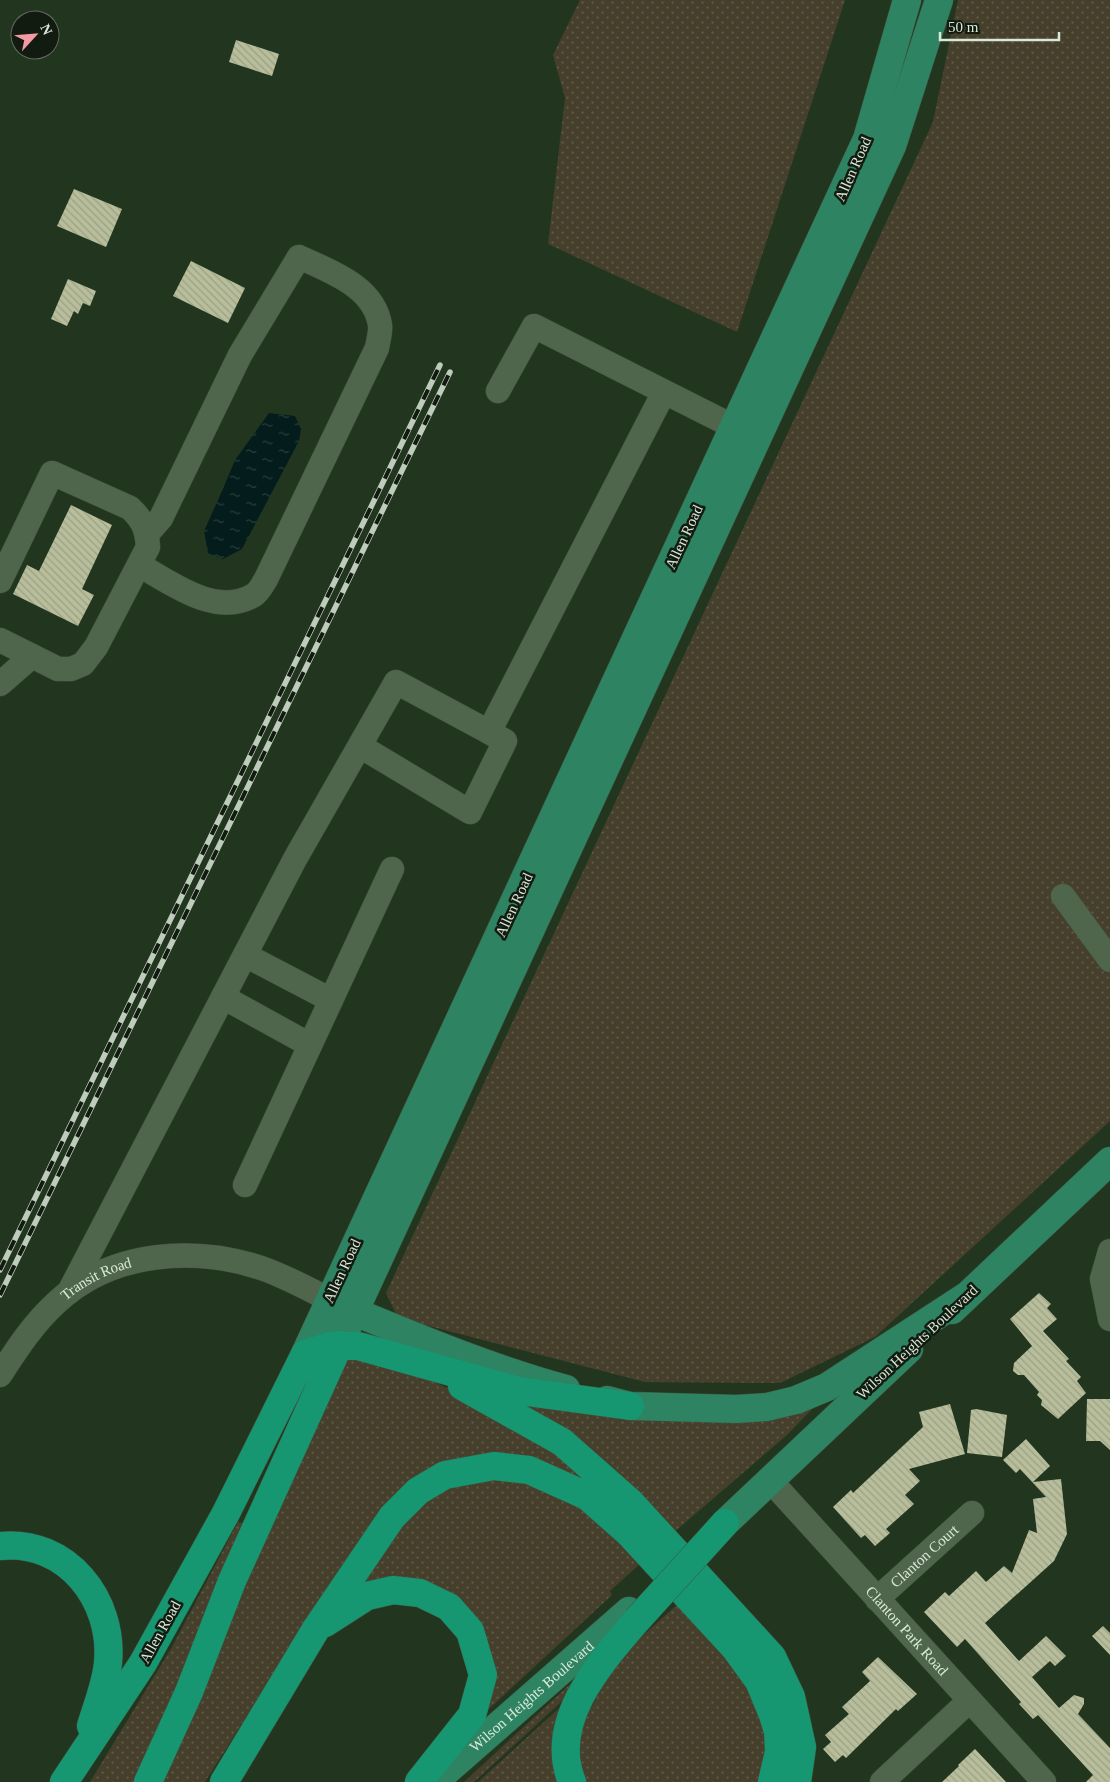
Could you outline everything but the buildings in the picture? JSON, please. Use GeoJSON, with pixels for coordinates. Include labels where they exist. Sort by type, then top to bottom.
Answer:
{"type":"FeatureCollection","features":[{"type":"Feature","properties":{"kind":"highway"},"geometry":{"type":"LineString","coordinates":[[305,1354],[339,1345],[365,1348],[519,1391],[630,1406]]}},
{"type":"Feature","properties":{"kind":"highway","name":"Allen Road"},"geometry":{"type":"LineString","coordinates":[[148,1782],[189,1692],[232,1581],[339,1345]]}},
{"type":"Feature","properties":{"kind":"highway","name":"Allen Road"},"geometry":{"type":"LineString","coordinates":[[71,1772],[143,1663],[226,1513],[305,1354]]}},
{"type":"Feature","properties":{"kind":"highway"},"geometry":{"type":"LineString","coordinates":[[417,1362],[562,1442],[630,1502],[772,1657],[791,1697],[802,1747],[798,1782]]}},
{"type":"Feature","properties":{"kind":"highway"},"geometry":{"type":"LineString","coordinates":[[224,1782],[316,1630],[392,1517],[418,1491],[445,1475],[494,1466],[529,1470],[587,1496],[629,1534],[735,1648],[759,1681],[778,1731],[779,1752],[772,1782]]}},
{"type":"Feature","properties":{"kind":"highway"},"geometry":{"type":"LineString","coordinates":[[572,1782],[566,1747],[571,1719],[585,1687],[633,1615],[725,1523]]}},
{"type":"Feature","properties":{"kind":"highway"},"geometry":{"type":"LineString","coordinates":[[0,1546],[41,1550],[61,1559],[84,1580],[103,1614],[108,1636],[108,1665],[71,1772]]}},
{"type":"Feature","properties":{"kind":"highway"},"geometry":{"type":"LineString","coordinates":[[316,1630],[367,1596],[393,1590],[420,1594],[449,1607],[470,1631],[483,1675],[472,1715],[419,1782]]}},
{"type":"Feature","properties":{"kind":"main road","name":"Allen Road"},"geometry":{"type":"LineString","coordinates":[[305,1354],[867,139],[907,0]]}},
{"type":"Feature","properties":{"kind":"main road","name":"Allen Road"},"geometry":{"type":"LineString","coordinates":[[339,1345],[892,146],[939,0]]}},
{"type":"Feature","properties":{"kind":"main road","name":"Wilson Heights Boulevard"},"geometry":{"type":"LineString","coordinates":[[725,1523],[769,1479],[1110,1161]]}},
{"type":"Feature","properties":{"kind":"main road"},"geometry":{"type":"LineString","coordinates":[[355,1312],[431,1344],[508,1373],[630,1406],[736,1409],[767,1407],[796,1400],[827,1386],[965,1297]]}},
{"type":"Feature","properties":{"kind":"main road","name":"Wilson Heights Boulevard"},"geometry":{"type":"LineString","coordinates":[[434,1782],[633,1615]]}},
{"type":"Feature","properties":{"kind":"street"},"geometry":{"type":"LineString","coordinates":[[139,565],[215,603],[240,600],[256,594],[270,570],[377,348],[380,325],[369,299],[348,280],[299,257],[240,355],[162,518],[147,534]]}},
{"type":"Feature","properties":{"kind":"street"},"geometry":{"type":"LineString","coordinates":[[498,391],[534,326],[734,427]]}},
{"type":"Feature","properties":{"kind":"street"},"geometry":{"type":"LineString","coordinates":[[489,732],[664,392]]}},
{"type":"Feature","properties":{"kind":"street"},"geometry":{"type":"LineString","coordinates":[[0,581],[52,473],[130,508],[141,518],[147,534],[148,547],[96,647],[82,664],[71,669],[58,669],[0,640]]}},
{"type":"Feature","properties":{"kind":"street"},"geometry":{"type":"LineString","coordinates":[[0,684],[32,656]]}},
{"type":"Feature","properties":{"kind":"street"},"geometry":{"type":"LineString","coordinates":[[69,1292],[295,859],[396,682],[505,741],[470,812],[360,746]]}},
{"type":"Feature","properties":{"kind":"street"},"geometry":{"type":"LineString","coordinates":[[245,1185],[392,869]]}},
{"type":"Feature","properties":{"kind":"street"},"geometry":{"type":"LineString","coordinates":[[1063,896],[1110,960]]}},
{"type":"Feature","properties":{"kind":"street"},"geometry":{"type":"LineString","coordinates":[[245,955],[331,1000]]}},
{"type":"Feature","properties":{"kind":"street"},"geometry":{"type":"LineString","coordinates":[[223,997],[310,1045]]}},
{"type":"Feature","properties":{"kind":"street"},"geometry":{"type":"LineString","coordinates":[[1110,1251],[1102,1279],[1110,1318]]}},
{"type":"Feature","properties":{"kind":"street","name":"Transit Road"},"geometry":{"type":"LineString","coordinates":[[0,1375],[37,1322],[69,1292],[104,1272],[145,1259],[172,1255],[199,1255],[230,1260],[258,1279],[305,1299],[329,1300],[355,1312]]}},
{"type":"Feature","properties":{"kind":"street","name":"Clanton Park Road"},"geometry":{"type":"LineString","coordinates":[[769,1479],[1044,1782]]}},
{"type":"Feature","properties":{"kind":"street","name":"Clanton Court"},"geometry":{"type":"LineString","coordinates":[[877,1599],[972,1513]]}},
{"type":"Feature","properties":{"kind":"street"},"geometry":{"type":"LineString","coordinates":[[882,1782],[969,1701]]}},
{"type":"Feature","properties":{"kind":"shaded area"},"geometry":{"type":"Polygon","coordinates":[[[580,0],[845,0],[737,332],[548,244],[565,98],[553,55],[580,0]]]}},
{"type":"Feature","properties":{"kind":"shaded area"},"geometry":{"type":"Polygon","coordinates":[[[958,0],[1110,0],[1110,1121],[875,1337],[780,1383],[645,1382],[398,1318],[386,1293],[933,122],[958,0]]]}},
{"type":"Feature","properties":{"kind":"shaded area"},"geometry":{"type":"Polygon","coordinates":[[[351,1357],[420,1375],[516,1421],[602,1487],[518,1457],[377,1517],[341,1568],[205,1782],[162,1782],[251,1563],[347,1358],[351,1357]]]}},
{"type":"Feature","properties":{"kind":"shaded area"},"geometry":{"type":"Polygon","coordinates":[[[518,1400],[596,1414],[699,1422],[818,1403],[787,1435],[672,1534],[518,1400]]]}},
{"type":"Feature","properties":{"kind":"shaded area"},"geometry":{"type":"Polygon","coordinates":[[[506,1476],[567,1496],[642,1562],[610,1591],[612,1595],[477,1720],[487,1650],[409,1578],[381,1578],[354,1586],[397,1528],[423,1503],[438,1492],[459,1483],[506,1476]]]}},
{"type":"Feature","properties":{"kind":"shaded area"},"geometry":{"type":"Polygon","coordinates":[[[238,1522],[246,1524],[169,1709],[134,1782],[90,1782],[172,1647],[238,1522]]]}},
{"type":"Feature","properties":{"kind":"shaded area"},"geometry":{"type":"Polygon","coordinates":[[[679,1603],[724,1654],[750,1691],[765,1733],[767,1756],[760,1782],[585,1782],[578,1750],[587,1706],[591,1708],[607,1677],[631,1646],[679,1603]]]}},
{"type":"Feature","properties":{"kind":"shaded area"},"geometry":{"type":"Polygon","coordinates":[[[583,1672],[572,1692],[474,1782],[464,1782],[583,1672]]]}},
{"type":"Feature","properties":{"kind":"shaded area"},"geometry":{"type":"Polygon","coordinates":[[[567,1701],[565,1782],[478,1782],[567,1701]]]}},
{"type":"Feature","properties":{"kind":"water"},"geometry":{"type":"Polygon","coordinates":[[[269,413],[295,416],[301,429],[299,441],[242,549],[223,559],[208,553],[204,531],[235,460],[269,413]]]}},
{"type":"Feature","properties":{"kind":"railway"},"geometry":{"type":"LineString","coordinates":[[0,1270],[440,365]]}},
{"type":"Feature","properties":{"kind":"railway"},"geometry":{"type":"LineString","coordinates":[[0,1295],[450,372]]}}]}
